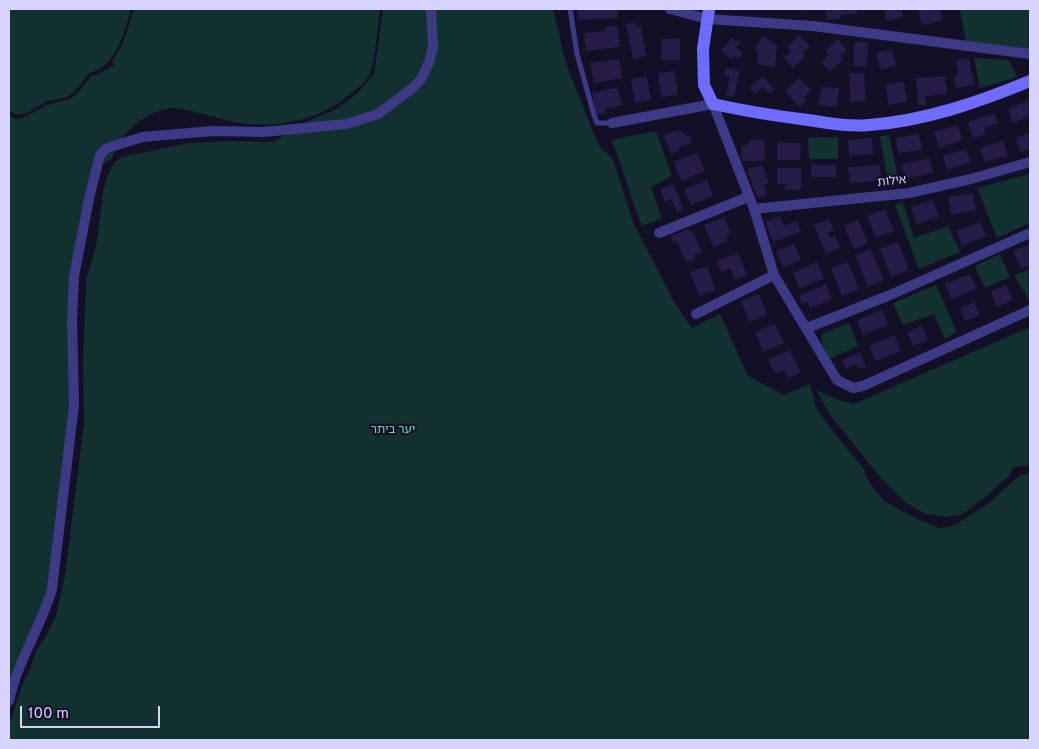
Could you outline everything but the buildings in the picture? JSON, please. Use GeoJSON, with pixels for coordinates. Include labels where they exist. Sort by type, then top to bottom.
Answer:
{"type":"FeatureCollection","features":[{"type":"Feature","properties":{"kind":"street"},"geometry":{"type":"LineString","coordinates":[[9,701],[12,687],[46,610],[52,589],[74,405],[72,321],[74,276],[90,194],[100,155],[107,148],[144,137],[212,132],[244,133],[346,124],[378,114],[414,87],[422,78],[429,64],[433,47],[432,9]]}},
{"type":"Feature","properties":{"kind":"street"},"geometry":{"type":"LineString","coordinates":[[670,9],[1030,55]]}},
{"type":"Feature","properties":{"kind":"street"},"geometry":{"type":"LineString","coordinates":[[708,14],[703,49],[704,86],[713,104],[754,209],[774,275],[837,380],[853,388],[863,386],[1030,310]]}},
{"type":"Feature","properties":{"kind":"street"},"geometry":{"type":"LineString","coordinates":[[612,123],[713,104],[746,112],[843,125],[902,122],[985,98],[1030,81]]}},
{"type":"Feature","properties":{"kind":"street","name":"אילות"},"geometry":{"type":"LineString","coordinates":[[754,209],[909,193],[971,179],[1030,162]]}},
{"type":"Feature","properties":{"kind":"street"},"geometry":{"type":"LineString","coordinates":[[659,233],[748,197]]}},
{"type":"Feature","properties":{"kind":"street"},"geometry":{"type":"LineString","coordinates":[[807,328],[890,295],[1030,233]]}},
{"type":"Feature","properties":{"kind":"street"},"geometry":{"type":"LineString","coordinates":[[696,314],[774,275]]}},
{"type":"Feature","properties":{"kind":"lane"},"geometry":{"type":"LineString","coordinates":[[570,9],[577,54],[594,115],[597,123],[612,123]]}},
{"type":"Feature","properties":{"kind":"green space"},"geometry":{"type":"Polygon","coordinates":[[[9,9],[131,9],[118,48],[106,64],[98,70],[89,73],[76,90],[68,96],[48,101],[24,114],[14,114],[9,111],[9,9]]]}},
{"type":"Feature","properties":{"kind":"green space"},"geometry":{"type":"Polygon","coordinates":[[[134,9],[380,10],[371,71],[363,83],[332,107],[303,119],[272,124],[240,123],[178,108],[163,109],[144,118],[135,125],[120,141],[112,159],[98,165],[79,238],[70,426],[50,573],[43,613],[9,689],[9,114],[15,119],[23,118],[47,105],[70,99],[91,76],[99,74],[115,65],[112,61],[122,46],[134,9]]]}},
{"type":"Feature","properties":{"kind":"green space","name":"יער ביתר"},"geometry":{"type":"Polygon","coordinates":[[[383,9],[553,9],[566,64],[599,146],[613,159],[633,222],[674,302],[692,328],[720,314],[748,376],[784,395],[810,384],[816,408],[863,468],[870,484],[884,501],[915,518],[939,528],[948,527],[958,523],[988,504],[1020,475],[1030,473],[1030,740],[9,740],[9,725],[23,683],[30,670],[35,653],[56,616],[65,575],[84,424],[83,362],[86,279],[97,243],[103,191],[109,172],[115,162],[122,157],[189,143],[273,142],[308,121],[337,109],[356,94],[374,74],[383,9]]]}},
{"type":"Feature","properties":{"kind":"green space"},"geometry":{"type":"Polygon","coordinates":[[[960,9],[1030,9],[1030,51],[966,43],[960,9]]]}},
{"type":"Feature","properties":{"kind":"green space"},"geometry":{"type":"Polygon","coordinates":[[[974,58],[1009,60],[1017,77],[980,88],[974,58]]]}},
{"type":"Feature","properties":{"kind":"green space"},"geometry":{"type":"Polygon","coordinates":[[[656,131],[672,176],[651,187],[662,218],[642,226],[611,140],[656,131]]]}},
{"type":"Feature","properties":{"kind":"green space"},"geometry":{"type":"Polygon","coordinates":[[[889,135],[899,183],[888,184],[880,136],[889,135]]]}},
{"type":"Feature","properties":{"kind":"green space"},"geometry":{"type":"Polygon","coordinates":[[[838,137],[838,159],[809,159],[808,138],[838,137]]]}},
{"type":"Feature","properties":{"kind":"green space"},"geometry":{"type":"Polygon","coordinates":[[[1030,174],[1030,223],[997,238],[977,188],[1030,174]]]}},
{"type":"Feature","properties":{"kind":"green space"},"geometry":{"type":"Polygon","coordinates":[[[903,202],[914,238],[948,226],[960,252],[919,269],[895,205],[903,202]]]}},
{"type":"Feature","properties":{"kind":"green space"},"geometry":{"type":"Polygon","coordinates":[[[1000,254],[1010,277],[985,288],[975,266],[1000,254]]]}},
{"type":"Feature","properties":{"kind":"green space"},"geometry":{"type":"Polygon","coordinates":[[[1030,269],[1030,299],[1029,300],[1014,275],[1030,269]]]}},
{"type":"Feature","properties":{"kind":"green space"},"geometry":{"type":"Polygon","coordinates":[[[936,285],[957,332],[945,339],[934,314],[903,325],[893,303],[936,285]]]}},
{"type":"Feature","properties":{"kind":"green space"},"geometry":{"type":"Polygon","coordinates":[[[849,323],[858,346],[830,359],[822,344],[822,334],[849,323]]]}},
{"type":"Feature","properties":{"kind":"green space"},"geometry":{"type":"Polygon","coordinates":[[[1030,327],[1030,465],[1013,467],[1009,476],[963,514],[947,517],[925,514],[905,502],[881,478],[830,415],[816,390],[854,404],[1030,327]]]}}]}
